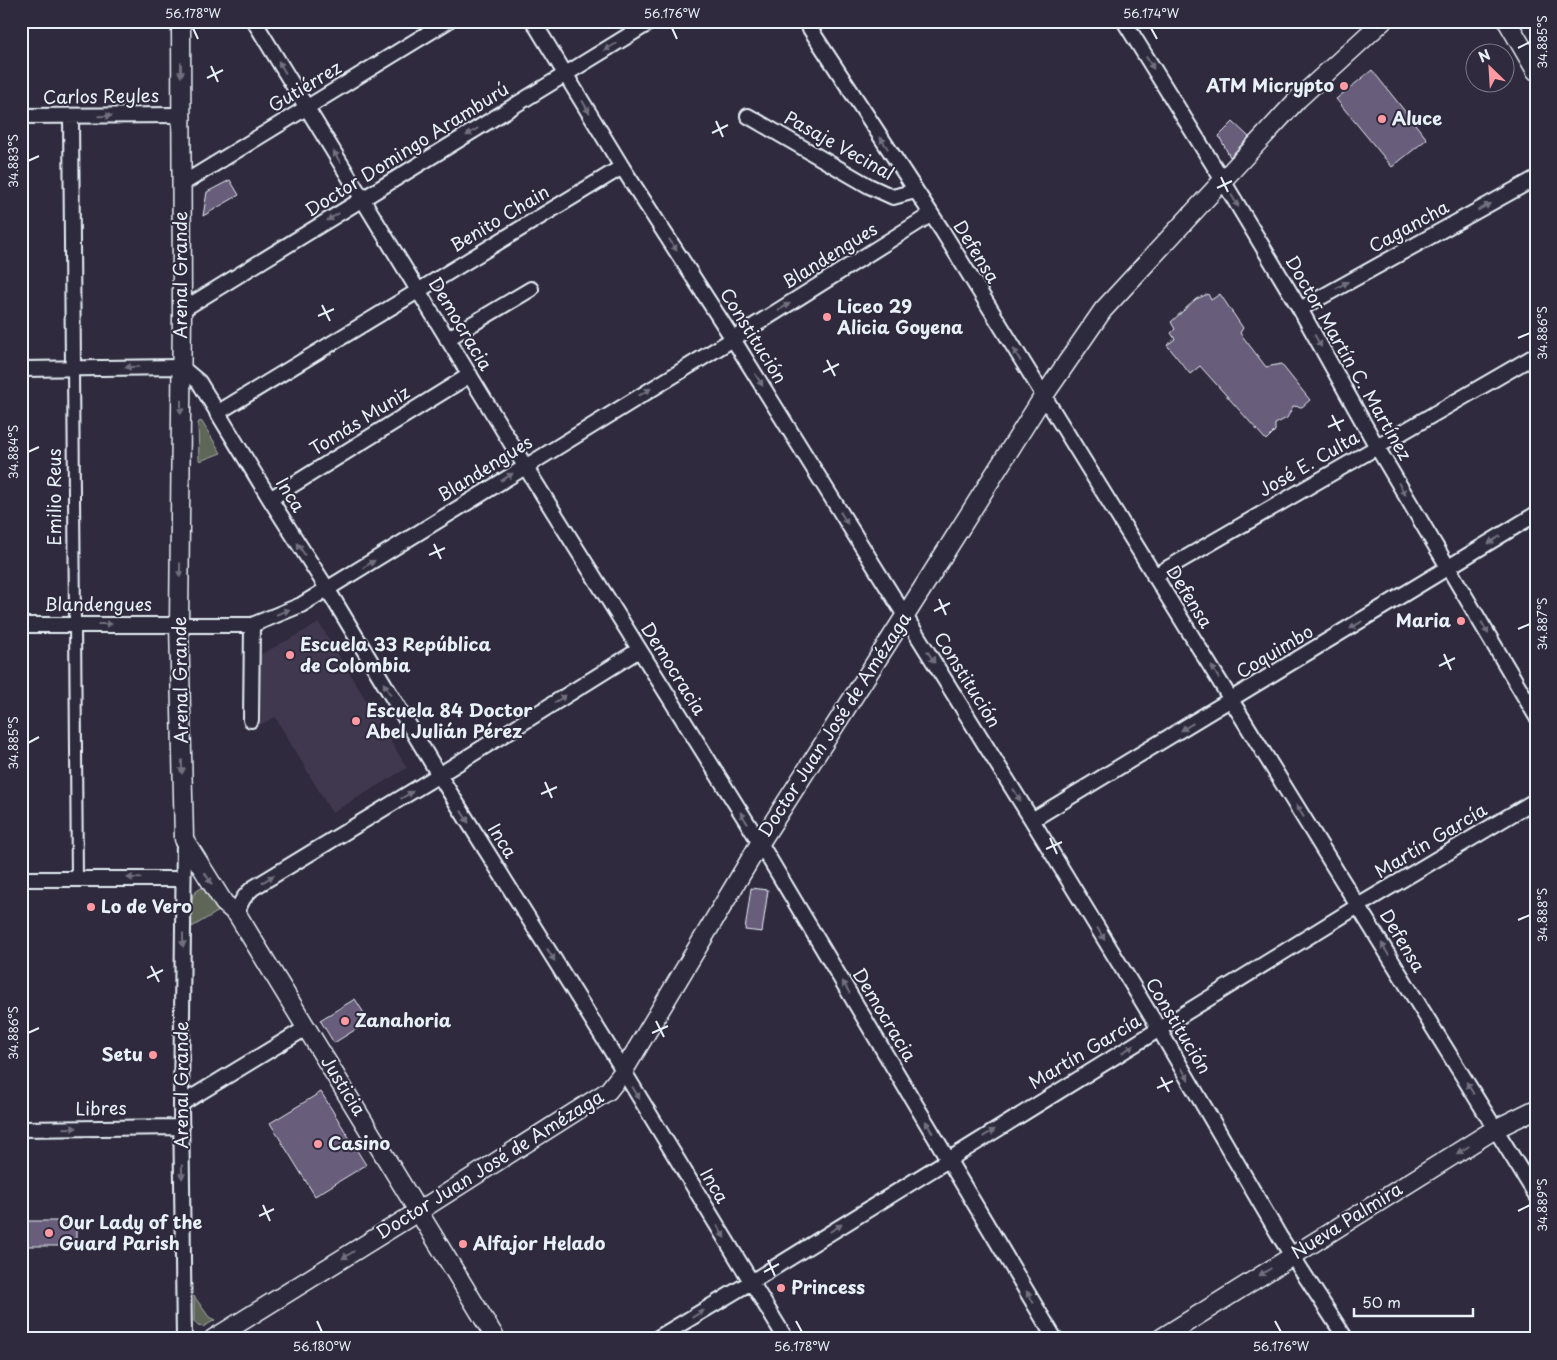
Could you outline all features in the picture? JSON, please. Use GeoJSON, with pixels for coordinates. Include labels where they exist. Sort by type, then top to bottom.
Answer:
{"type":"FeatureCollection","features":[{"type":"Feature","properties":{"kind":"street","name":"Arenal Grande"},"geometry":{"type":"LineString","coordinates":[[181,21],[182,310],[179,624],[184,839],[181,1104],[184,1339]]}},
{"type":"Feature","properties":{"kind":"street","name":"Democracia"},"geometry":{"type":"LineString","coordinates":[[254,21],[525,466],[760,843],[1055,1339]]}},
{"type":"Feature","properties":{"kind":"street","name":"Gutiérrez"},"geometry":{"type":"LineString","coordinates":[[182,184],[448,21]]}},
{"type":"Feature","properties":{"kind":"street","name":"Constitución"},"geometry":{"type":"LineString","coordinates":[[532,21],[733,339],[1032,820],[1159,1029],[1291,1256],[1346,1339]]}},
{"type":"Feature","properties":{"kind":"street","name":"Doctor Domingo Aramburú"},"geometry":{"type":"LineString","coordinates":[[182,310],[652,21]]}},
{"type":"Feature","properties":{"kind":"street","name":"Defensa"},"geometry":{"type":"LineString","coordinates":[[805,21],[930,215],[943,232],[1536,1196]]}},
{"type":"Feature","properties":{"kind":"street","name":"Doctor Martín C. Martínez"},"geometry":{"type":"LineString","coordinates":[[1124,21],[1300,309],[1377,447],[1536,716]]}},
{"type":"Feature","properties":{"kind":"street","name":"Doctor Juan José de Amézaga"},"geometry":{"type":"LineString","coordinates":[[213,1339],[608,1091],[623,1072],[760,843],[1043,397],[1103,310],[1222,179],[1298,99],[1383,21]]}},
{"type":"Feature","properties":{"kind":"street"},"geometry":{"type":"LineString","coordinates":[[1507,21],[1536,71]]}},
{"type":"Feature","properties":{"kind":"street","name":"Carlos Reyles"},"geometry":{"type":"LineString","coordinates":[[21,116],[181,115]]}},
{"type":"Feature","properties":{"kind":"street","name":"Emilio Reus"},"geometry":{"type":"LineString","coordinates":[[71,116],[77,878]]}},
{"type":"Feature","properties":{"kind":"street","name":"Pasaje Vecinal"},"geometry":{"type":"LineString","coordinates":[[748,116],[892,197],[915,191]]}},
{"type":"Feature","properties":{"kind":"street","name":"Benito Chain"},"geometry":{"type":"LineString","coordinates":[[217,413],[622,166]]}},
{"type":"Feature","properties":{"kind":"street","name":"Cagancha"},"geometry":{"type":"LineString","coordinates":[[1300,309],[1536,178]]}},
{"type":"Feature","properties":{"kind":"street","name":"Blandengues"},"geometry":{"type":"LineString","coordinates":[[21,625],[252,625],[301,605],[733,339],[930,215]]}},
{"type":"Feature","properties":{"kind":"street"},"geometry":{"type":"LineString","coordinates":[[447,339],[531,289]]}},
{"type":"Feature","properties":{"kind":"street","name":"José E. Culta"},"geometry":{"type":"LineString","coordinates":[[1154,576],[1536,356]]}},
{"type":"Feature","properties":{"kind":"street"},"geometry":{"type":"LineString","coordinates":[[21,369],[181,367]]}},
{"type":"Feature","properties":{"kind":"street","name":"Inca"},"geometry":{"type":"LineString","coordinates":[[181,367],[199,382],[786,1339]]}},
{"type":"Feature","properties":{"kind":"street","name":"Tomás Muniz"},"geometry":{"type":"LineString","coordinates":[[270,499],[470,375]]}},
{"type":"Feature","properties":{"kind":"street","name":"Coquimbo"},"geometry":{"type":"LineString","coordinates":[[1032,820],[1536,514]]}},
{"type":"Feature","properties":{"kind":"street"},"geometry":{"type":"LineString","coordinates":[[251,720],[252,625]]}},
{"type":"Feature","properties":{"kind":"street"},"geometry":{"type":"LineString","coordinates":[[237,914],[244,897],[253,888],[639,650]]}},
{"type":"Feature","properties":{"kind":"street","name":"Martín García"},"geometry":{"type":"LineString","coordinates":[[656,1339],[1358,906],[1536,800]]}},
{"type":"Feature","properties":{"kind":"street","name":"Justicia"},"geometry":{"type":"LineString","coordinates":[[184,839],[224,903],[237,914],[496,1339]]}},
{"type":"Feature","properties":{"kind":"street"},"geometry":{"type":"LineString","coordinates":[[21,878],[183,879]]}},
{"type":"Feature","properties":{"kind":"street"},"geometry":{"type":"LineString","coordinates":[[181,1104],[306,1028]]}},
{"type":"Feature","properties":{"kind":"street","name":"Nueva Palmira"},"geometry":{"type":"LineString","coordinates":[[1160,1339],[1495,1129],[1536,1109]]}},
{"type":"Feature","properties":{"kind":"street","name":"Libres"},"geometry":{"type":"LineString","coordinates":[[21,1129],[182,1127]]}},
{"type":"Feature","properties":{"kind":"shaded area"},"geometry":{"type":"Polygon","coordinates":[[[319,623],[407,768],[332,813],[275,717],[251,730],[261,719],[260,655],[319,623]]]}},
{"type":"Feature","properties":{"kind":"green space"},"geometry":{"type":"Polygon","coordinates":[[[200,421],[221,453],[200,461],[198,423],[200,421]]]}},
{"type":"Feature","properties":{"kind":"green space"},"geometry":{"type":"Polygon","coordinates":[[[202,888],[208,890],[219,911],[192,927],[192,899],[197,891],[202,888]]]}},
{"type":"Feature","properties":{"kind":"green space"},"geometry":{"type":"Polygon","coordinates":[[[194,1296],[209,1317],[215,1320],[203,1327],[198,1326],[194,1321],[194,1296]]]}},
{"type":"Feature","properties":{"kind":"building","name":"Aluce"},"geometry":{"type":"Polygon","coordinates":[[[1372,70],[1427,139],[1392,167],[1336,99],[1372,70]]]}},
{"type":"Feature","properties":{"kind":"building"},"geometry":{"type":"Polygon","coordinates":[[[1233,122],[1249,137],[1230,157],[1219,136],[1233,122]]]}},
{"type":"Feature","properties":{"kind":"building"},"geometry":{"type":"Polygon","coordinates":[[[230,180],[239,195],[203,216],[207,192],[230,180]]]}},
{"type":"Feature","properties":{"kind":"building"},"geometry":{"type":"Polygon","coordinates":[[[1208,294],[1211,300],[1220,294],[1243,328],[1240,333],[1266,367],[1281,364],[1310,400],[1302,407],[1293,406],[1287,418],[1275,424],[1275,431],[1266,440],[1200,366],[1190,374],[1167,345],[1175,339],[1171,333],[1175,329],[1171,322],[1196,299],[1208,294]]]}},
{"type":"Feature","properties":{"kind":"building"},"geometry":{"type":"Polygon","coordinates":[[[751,888],[768,890],[762,932],[745,930],[751,888]]]}},
{"type":"Feature","properties":{"kind":"building","name":"Zanahoria"},"geometry":{"type":"Polygon","coordinates":[[[355,999],[369,1021],[334,1043],[320,1020],[355,999]]]}},
{"type":"Feature","properties":{"kind":"building","name":"Casino"},"geometry":{"type":"Polygon","coordinates":[[[321,1092],[366,1165],[315,1196],[270,1123],[321,1092]]]}},
{"type":"Feature","properties":{"kind":"building","name":"Our Lady of the Guard Parish"},"geometry":{"type":"Polygon","coordinates":[[[21,1221],[59,1221],[59,1225],[76,1225],[76,1241],[59,1241],[59,1246],[21,1246],[21,1221]]]}},
{"type":"Feature","properties":{"kind":"place","name":"ATM Micrypto"},"geometry":{"type":"Point","coordinates":[1344,86]}},
{"type":"Feature","properties":{"kind":"place","name":"Aluce"},"geometry":{"type":"Point","coordinates":[1382,119]}},
{"type":"Feature","properties":{"kind":"place","name":"Liceo 29 Alicia Goyena"},"geometry":{"type":"Point","coordinates":[827,317]}},
{"type":"Feature","properties":{"kind":"place","name":"Maria"},"geometry":{"type":"Point","coordinates":[1461,621]}},
{"type":"Feature","properties":{"kind":"place","name":"Escuela 33 República de Colombia"},"geometry":{"type":"Point","coordinates":[290,655]}},
{"type":"Feature","properties":{"kind":"place","name":"Escuela 84 Doctor Abel Julián Pérez"},"geometry":{"type":"Point","coordinates":[356,721]}},
{"type":"Feature","properties":{"kind":"place","name":"Lo de Vero"},"geometry":{"type":"Point","coordinates":[91,907]}},
{"type":"Feature","properties":{"kind":"place","name":"Zanahoria"},"geometry":{"type":"Point","coordinates":[345,1021]}},
{"type":"Feature","properties":{"kind":"place","name":"Setu"},"geometry":{"type":"Point","coordinates":[153,1055]}},
{"type":"Feature","properties":{"kind":"place","name":"Casino"},"geometry":{"type":"Point","coordinates":[318,1144]}},
{"type":"Feature","properties":{"kind":"place","name":"Our Lady of the Guard Parish"},"geometry":{"type":"Point","coordinates":[49,1233]}},
{"type":"Feature","properties":{"kind":"place","name":"Alfajor Helado"},"geometry":{"type":"Point","coordinates":[463,1244]}},
{"type":"Feature","properties":{"kind":"place","name":"Princess"},"geometry":{"type":"Point","coordinates":[781,1288]}}]}
